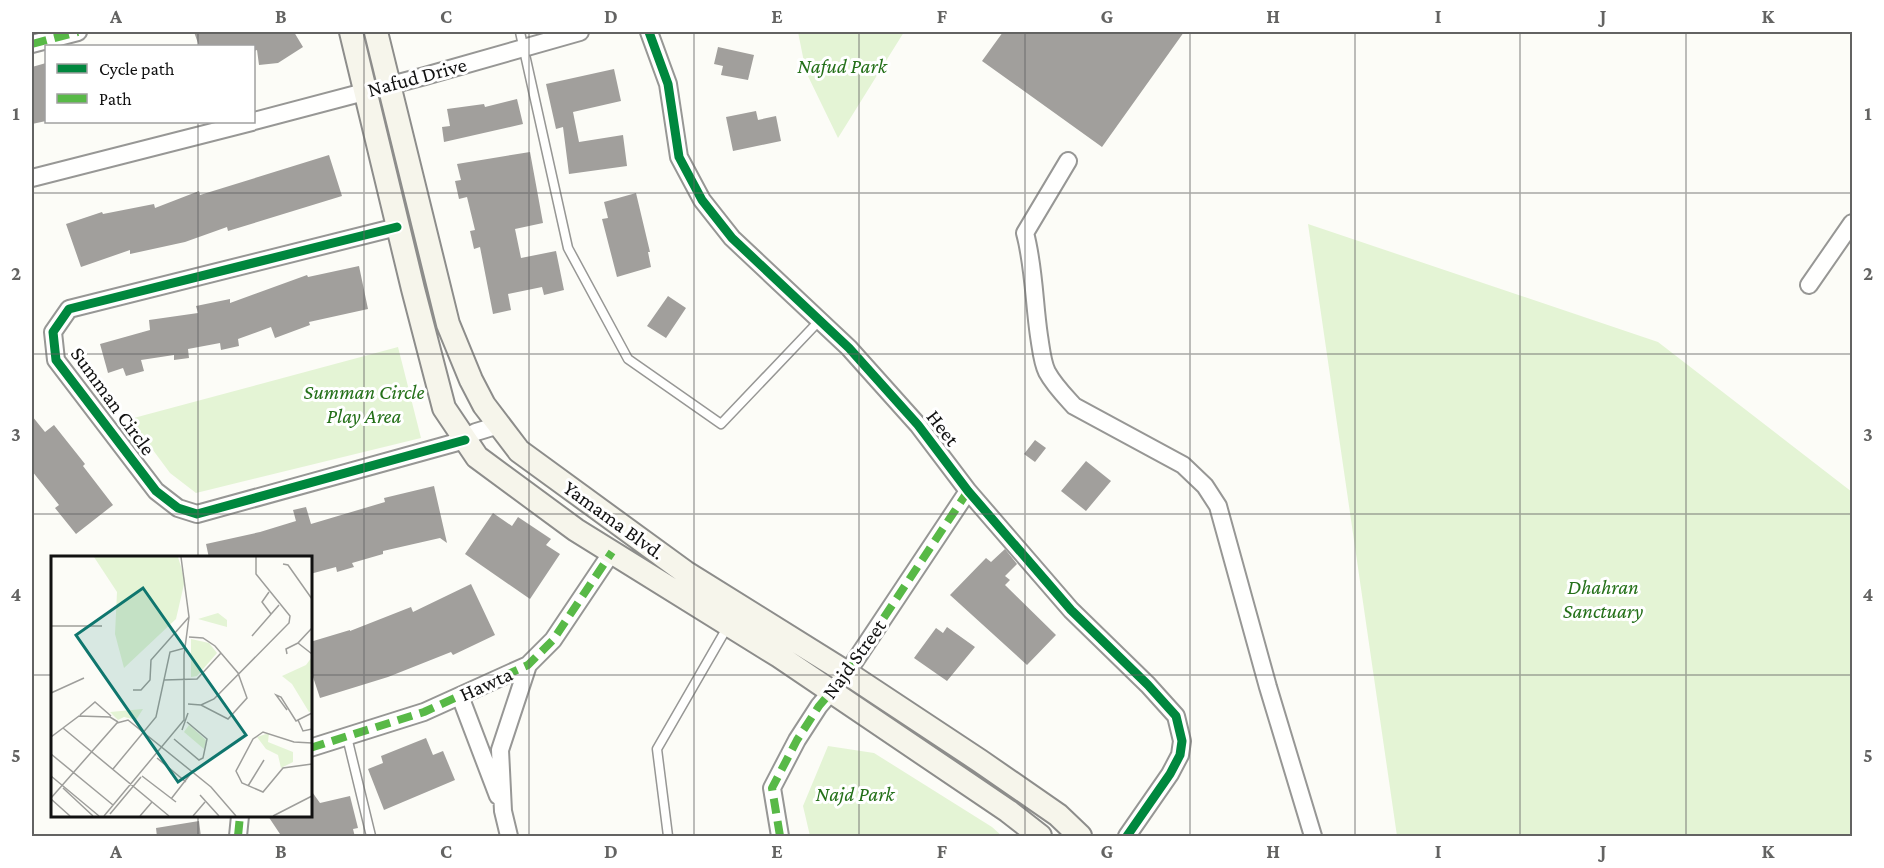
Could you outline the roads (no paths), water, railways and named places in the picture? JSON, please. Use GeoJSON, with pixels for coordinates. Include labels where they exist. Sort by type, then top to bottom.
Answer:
{"type":"FeatureCollection","features":[{"type":"Feature","properties":{"kind":"main road","name":"Yamama Blvd."},"geometry":{"type":"LineString","coordinates":[[351,32],[444,408],[477,457],[576,530],[729,625],[831,692],[1008,812],[1040,837]]}},
{"type":"Feature","properties":{"kind":"main road","name":"Yamama Blvd."},"geometry":{"type":"LineString","coordinates":[[376,32],[448,324],[471,380],[499,425],[519,451],[685,572],[847,673],[1058,815],[1080,837]]}},
{"type":"Feature","properties":{"kind":"street"},"geometry":{"type":"LineString","coordinates":[[32,44],[78,32]]}},
{"type":"Feature","properties":{"kind":"street","name":"Nafud Drive"},"geometry":{"type":"LineString","coordinates":[[255,120],[390,85],[522,40],[580,32]]}},
{"type":"Feature","properties":{"kind":"street","name":"Heet"},"geometry":{"type":"LineString","coordinates":[[649,32],[668,84],[679,157],[702,200],[732,238],[820,319],[918,425],[968,491],[1071,610],[1176,716],[1182,741],[1180,755],[1170,774],[1126,837]]}},
{"type":"Feature","properties":{"kind":"street","name":"Nafud Drive"},"geometry":{"type":"LineString","coordinates":[[32,178],[245,123]]}},
{"type":"Feature","properties":{"kind":"street"},"geometry":{"type":"LineString","coordinates":[[1068,161],[1025,233],[1030,252],[1041,352],[1046,371],[1059,391],[1074,406],[1184,465],[1205,486],[1218,506],[1268,687],[1313,837]]}},
{"type":"Feature","properties":{"kind":"street"},"geometry":{"type":"LineString","coordinates":[[1809,285],[1852,223]]}},
{"type":"Feature","properties":{"kind":"street","name":"Summan Circle"},"geometry":{"type":"LineString","coordinates":[[398,227],[69,309],[53,332],[56,360],[156,490],[178,508],[197,514],[464,439],[476,432],[499,425]]}},
{"type":"Feature","properties":{"kind":"street","name":"Najd Street"},"geometry":{"type":"LineString","coordinates":[[780,837],[772,788],[797,740],[819,706],[847,673],[968,491]]}},
{"type":"Feature","properties":{"kind":"street","name":"Hawta"},"geometry":{"type":"LineString","coordinates":[[312,747],[424,712],[528,664],[552,640],[612,552]]}},
{"type":"Feature","properties":{"kind":"street"},"geometry":{"type":"LineString","coordinates":[[509,837],[504,811],[500,750],[528,664]]}},
{"type":"Feature","properties":{"kind":"street"},"geometry":{"type":"LineString","coordinates":[[460,696],[504,811]]}},
{"type":"Feature","properties":{"kind":"street"},"geometry":{"type":"LineString","coordinates":[[238,837],[240,817]]}},
{"type":"Feature","properties":{"kind":"lane"},"geometry":{"type":"LineString","coordinates":[[522,40],[568,248],[628,359],[721,424],[820,319]]}},
{"type":"Feature","properties":{"kind":"lane"},"geometry":{"type":"LineString","coordinates":[[668,837],[657,749],[729,625]]}},
{"type":"Feature","properties":{"kind":"lane"},"geometry":{"type":"LineString","coordinates":[[347,737],[370,837]]}},
{"type":"Feature","properties":{"kind":"park label","name":"Nafud Park"},"geometry":{"type":"Point","coordinates":[842,66]}},
{"type":"Feature","properties":{"kind":"park label","name":"Summan Circle Play Area"},"geometry":{"type":"Point","coordinates":[364,404]}},
{"type":"Feature","properties":{"kind":"park label","name":"Dhahran Sanctuary"},"geometry":{"type":"Point","coordinates":[1603,599]}},
{"type":"Feature","properties":{"kind":"park label","name":"Najd Park"},"geometry":{"type":"Point","coordinates":[855,794]}}]}
